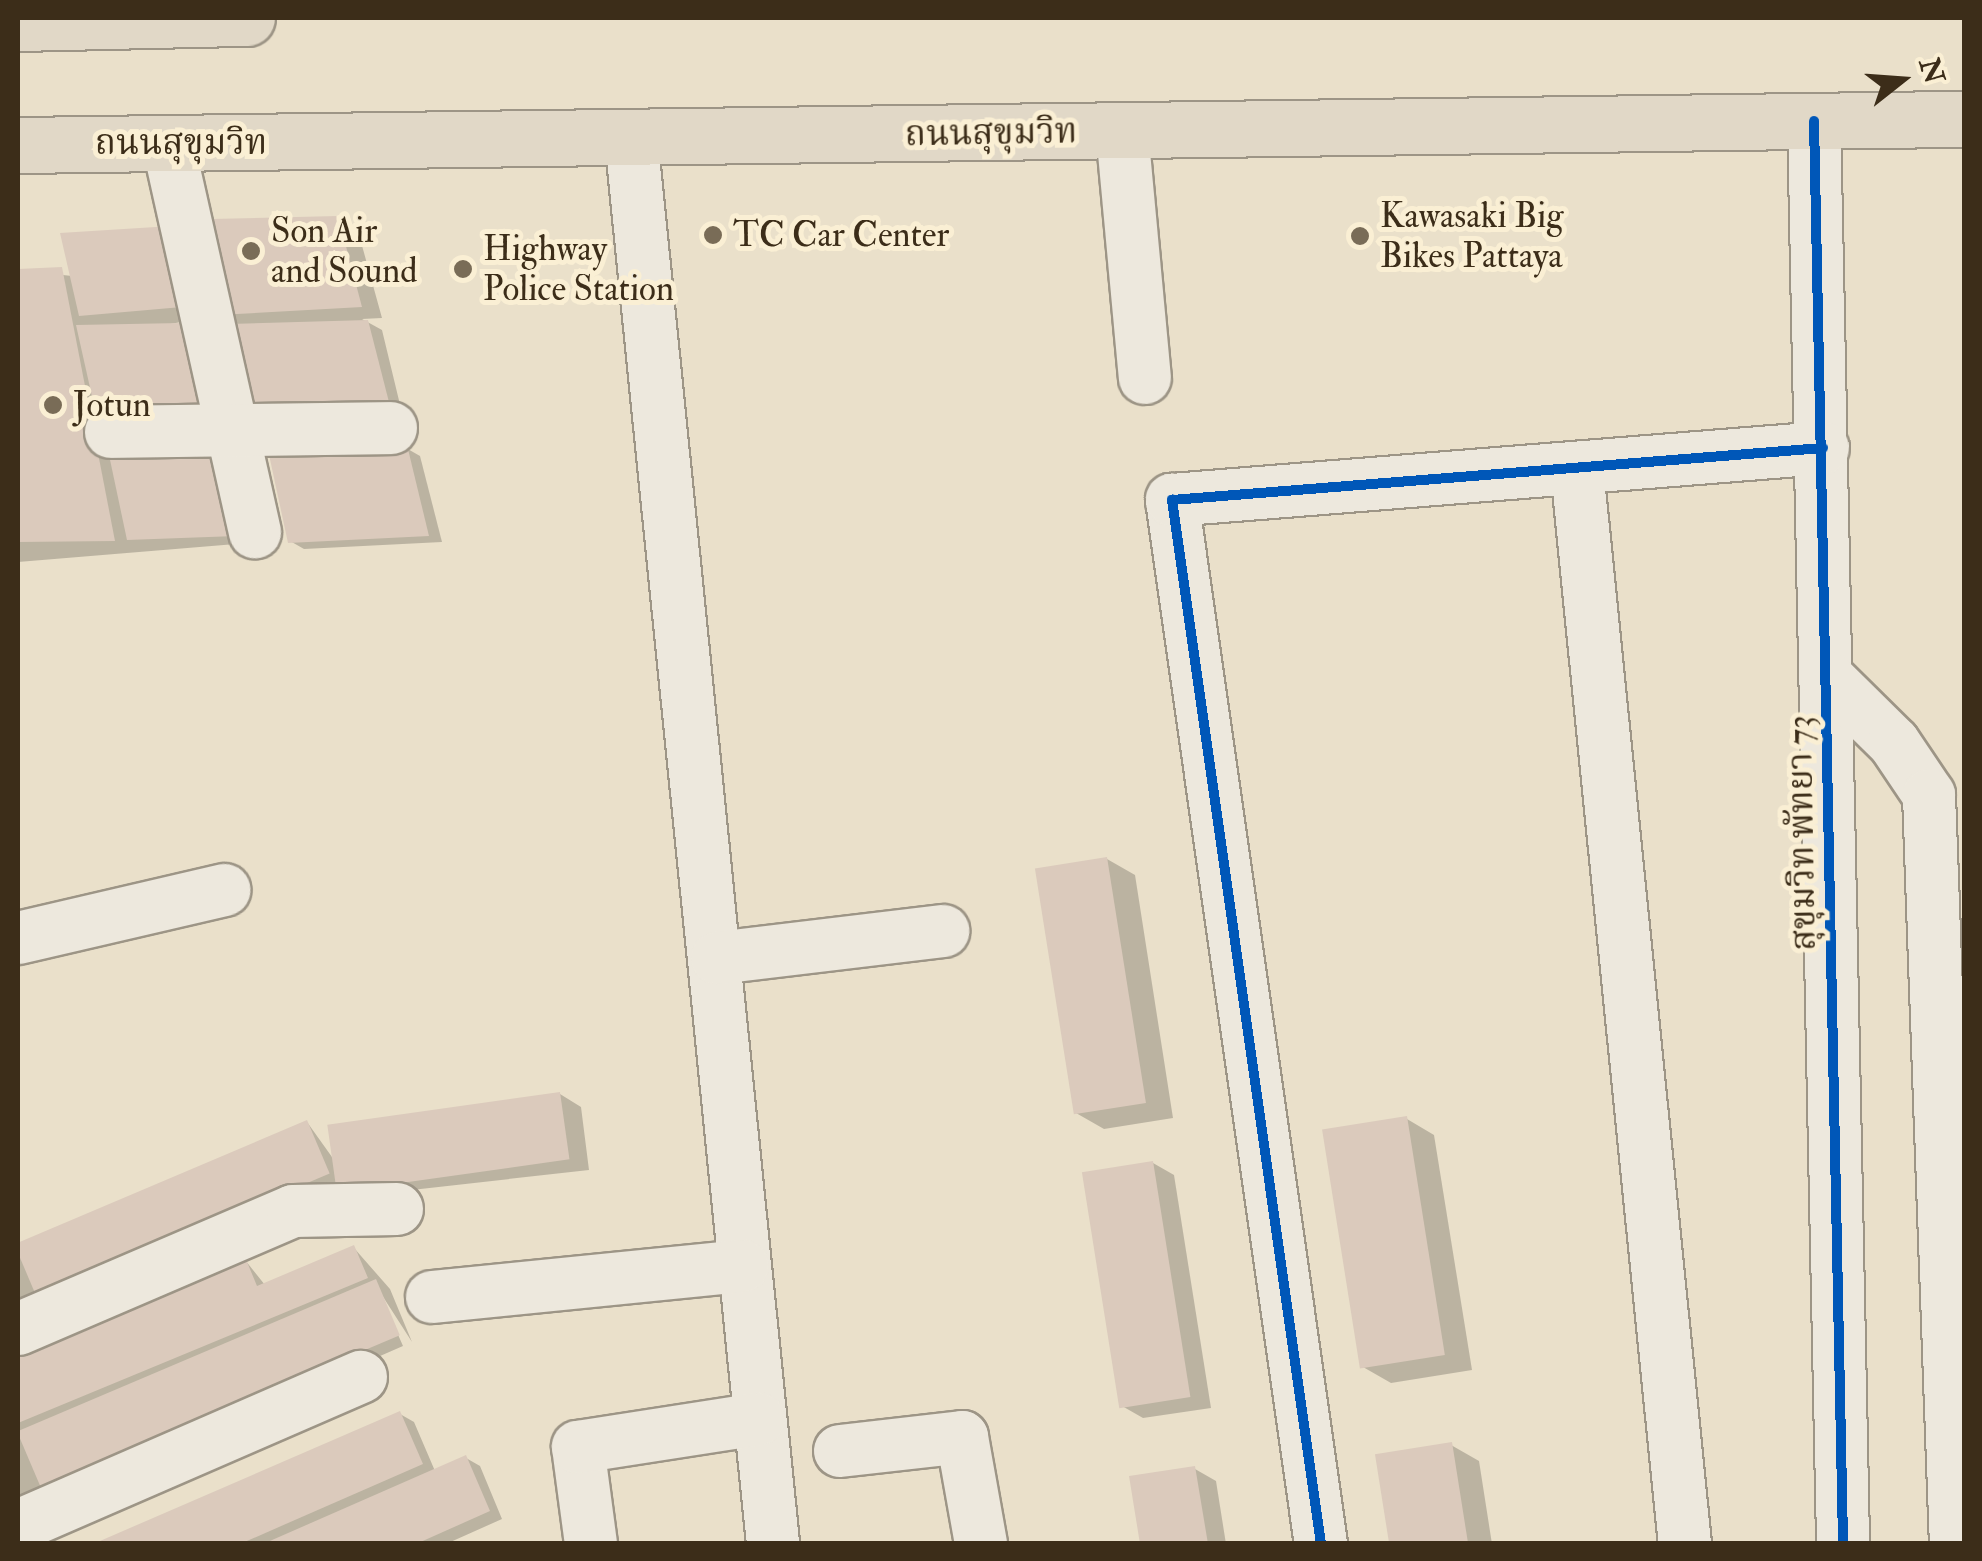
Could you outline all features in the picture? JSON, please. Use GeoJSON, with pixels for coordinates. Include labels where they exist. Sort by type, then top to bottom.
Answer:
{"type":"FeatureCollection","features":[{"type":"Feature","properties":{"kind":"highway"},"geometry":{"type":"LineString","coordinates":[[26,21],[247,18]]}},
{"type":"Feature","properties":{"kind":"highway","name":"ถนนสุขุมวิท"},"geometry":{"type":"LineString","coordinates":[[18,145],[1964,119]]}},
{"type":"Feature","properties":{"kind":"street","name":"สุขุมวิท พัทยา 73"},"geometry":{"type":"LineString","coordinates":[[1814,121],[1842,1544]]}},
{"type":"Feature","properties":{"kind":"street"},"geometry":{"type":"LineString","coordinates":[[1122,131],[1145,378]]}},
{"type":"Feature","properties":{"kind":"street"},"geometry":{"type":"LineString","coordinates":[[631,138],[717,958],[742,1266],[773,1544]]}},
{"type":"Feature","properties":{"kind":"street"},"geometry":{"type":"LineString","coordinates":[[168,142],[255,532]]}},
{"type":"Feature","properties":{"kind":"street"},"geometry":{"type":"LineString","coordinates":[[111,432],[232,427],[392,428]]}},
{"type":"Feature","properties":{"kind":"street"},"geometry":{"type":"LineString","coordinates":[[1320,1544],[1172,500],[1823,448]]}},
{"type":"Feature","properties":{"kind":"street"},"geometry":{"type":"LineString","coordinates":[[1578,470],[1685,1544]]}},
{"type":"Feature","properties":{"kind":"street"},"geometry":{"type":"LineString","coordinates":[[1827,678],[1894,743],[1929,795],[1956,1544]]}},
{"type":"Feature","properties":{"kind":"street"},"geometry":{"type":"LineString","coordinates":[[18,938],[225,890]]}},
{"type":"Feature","properties":{"kind":"street"},"geometry":{"type":"LineString","coordinates":[[717,958],[944,932]]}},
{"type":"Feature","properties":{"kind":"street"},"geometry":{"type":"LineString","coordinates":[[18,1329],[293,1211],[397,1209]]}},
{"type":"Feature","properties":{"kind":"street"},"geometry":{"type":"LineString","coordinates":[[432,1296],[742,1266]]}},
{"type":"Feature","properties":{"kind":"street"},"geometry":{"type":"LineString","coordinates":[[18,1526],[362,1377]]}},
{"type":"Feature","properties":{"kind":"street"},"geometry":{"type":"LineString","coordinates":[[591,1544],[578,1446],[758,1419]]}},
{"type":"Feature","properties":{"kind":"street"},"geometry":{"type":"LineString","coordinates":[[840,1451],[962,1437],[981,1544]]}},
{"type":"Feature","properties":{"kind":"building"},"geometry":{"type":"Polygon","coordinates":[[[338,216],[362,307],[218,315],[211,219],[338,216]]]}},
{"type":"Feature","properties":{"kind":"building"},"geometry":{"type":"Polygon","coordinates":[[[172,226],[182,307],[79,316],[60,233],[172,226]]]}},
{"type":"Feature","properties":{"kind":"building","name":"Jotun"},"geometry":{"type":"Polygon","coordinates":[[[62,267],[115,541],[18,542],[18,269],[62,267]]]}},
{"type":"Feature","properties":{"kind":"building"},"geometry":{"type":"Polygon","coordinates":[[[368,320],[391,410],[249,417],[229,324],[368,320]]]}},
{"type":"Feature","properties":{"kind":"building"},"geometry":{"type":"Polygon","coordinates":[[[181,323],[204,407],[95,410],[76,325],[181,323]]]}},
{"type":"Feature","properties":{"kind":"building"},"geometry":{"type":"Polygon","coordinates":[[[407,445],[429,536],[288,543],[268,450],[407,445]]]}},
{"type":"Feature","properties":{"kind":"building"},"geometry":{"type":"Polygon","coordinates":[[[213,453],[236,536],[127,540],[109,455],[213,453]]]}},
{"type":"Feature","properties":{"kind":"building"},"geometry":{"type":"Polygon","coordinates":[[[1107,857],[1146,1103],[1074,1114],[1035,868],[1107,857]]]}},
{"type":"Feature","properties":{"kind":"building"},"geometry":{"type":"Polygon","coordinates":[[[560,1092],[569,1159],[337,1192],[327,1125],[560,1092]]]}},
{"type":"Feature","properties":{"kind":"building"},"geometry":{"type":"Polygon","coordinates":[[[1407,1116],[1445,1355],[1360,1368],[1322,1129],[1407,1116]]]}},
{"type":"Feature","properties":{"kind":"building"},"geometry":{"type":"Polygon","coordinates":[[[307,1120],[330,1173],[37,1298],[18,1253],[18,1243],[307,1120]]]}},
{"type":"Feature","properties":{"kind":"building"},"geometry":{"type":"Polygon","coordinates":[[[1153,1161],[1190,1397],[1119,1408],[1082,1172],[1153,1161]]]}},
{"type":"Feature","properties":{"kind":"building"},"geometry":{"type":"Polygon","coordinates":[[[354,1245],[368,1278],[18,1423],[18,1352],[245,1257],[257,1286],[354,1245]]]}},
{"type":"Feature","properties":{"kind":"building"},"geometry":{"type":"Polygon","coordinates":[[[376,1279],[400,1335],[41,1488],[18,1431],[376,1279]]]}},
{"type":"Feature","properties":{"kind":"building"},"geometry":{"type":"Polygon","coordinates":[[[400,1411],[423,1464],[240,1544],[93,1544],[400,1411]]]}},
{"type":"Feature","properties":{"kind":"building"},"geometry":{"type":"Polygon","coordinates":[[[1452,1442],[1468,1544],[1389,1544],[1375,1454],[1452,1442]]]}},
{"type":"Feature","properties":{"kind":"building"},"geometry":{"type":"Polygon","coordinates":[[[466,1455],[490,1511],[416,1544],[263,1544],[466,1455]]]}},
{"type":"Feature","properties":{"kind":"building"},"geometry":{"type":"Polygon","coordinates":[[[1195,1466],[1208,1544],[1140,1544],[1129,1476],[1195,1466]]]}},
{"type":"Feature","properties":{"kind":"cycle path"},"geometry":{"type":"LineString","coordinates":[[1814,121],[1843,1544]]}},
{"type":"Feature","properties":{"kind":"cycle path"},"geometry":{"type":"LineString","coordinates":[[1321,1544],[1172,500],[1823,448]]}},
{"type":"Feature","properties":{"kind":"place","name":"TC Car Center"},"geometry":{"type":"Point","coordinates":[713,235]}},
{"type":"Feature","properties":{"kind":"place","name":"Kawasaki Big Bikes Pattaya"},"geometry":{"type":"Point","coordinates":[1360,236]}},
{"type":"Feature","properties":{"kind":"place","name":"Son Air and Sound"},"geometry":{"type":"Point","coordinates":[251,251]}},
{"type":"Feature","properties":{"kind":"place","name":"Highway Police Station"},"geometry":{"type":"Point","coordinates":[463,269]}},
{"type":"Feature","properties":{"kind":"place","name":"Jotun"},"geometry":{"type":"Point","coordinates":[53,405]}}]}
